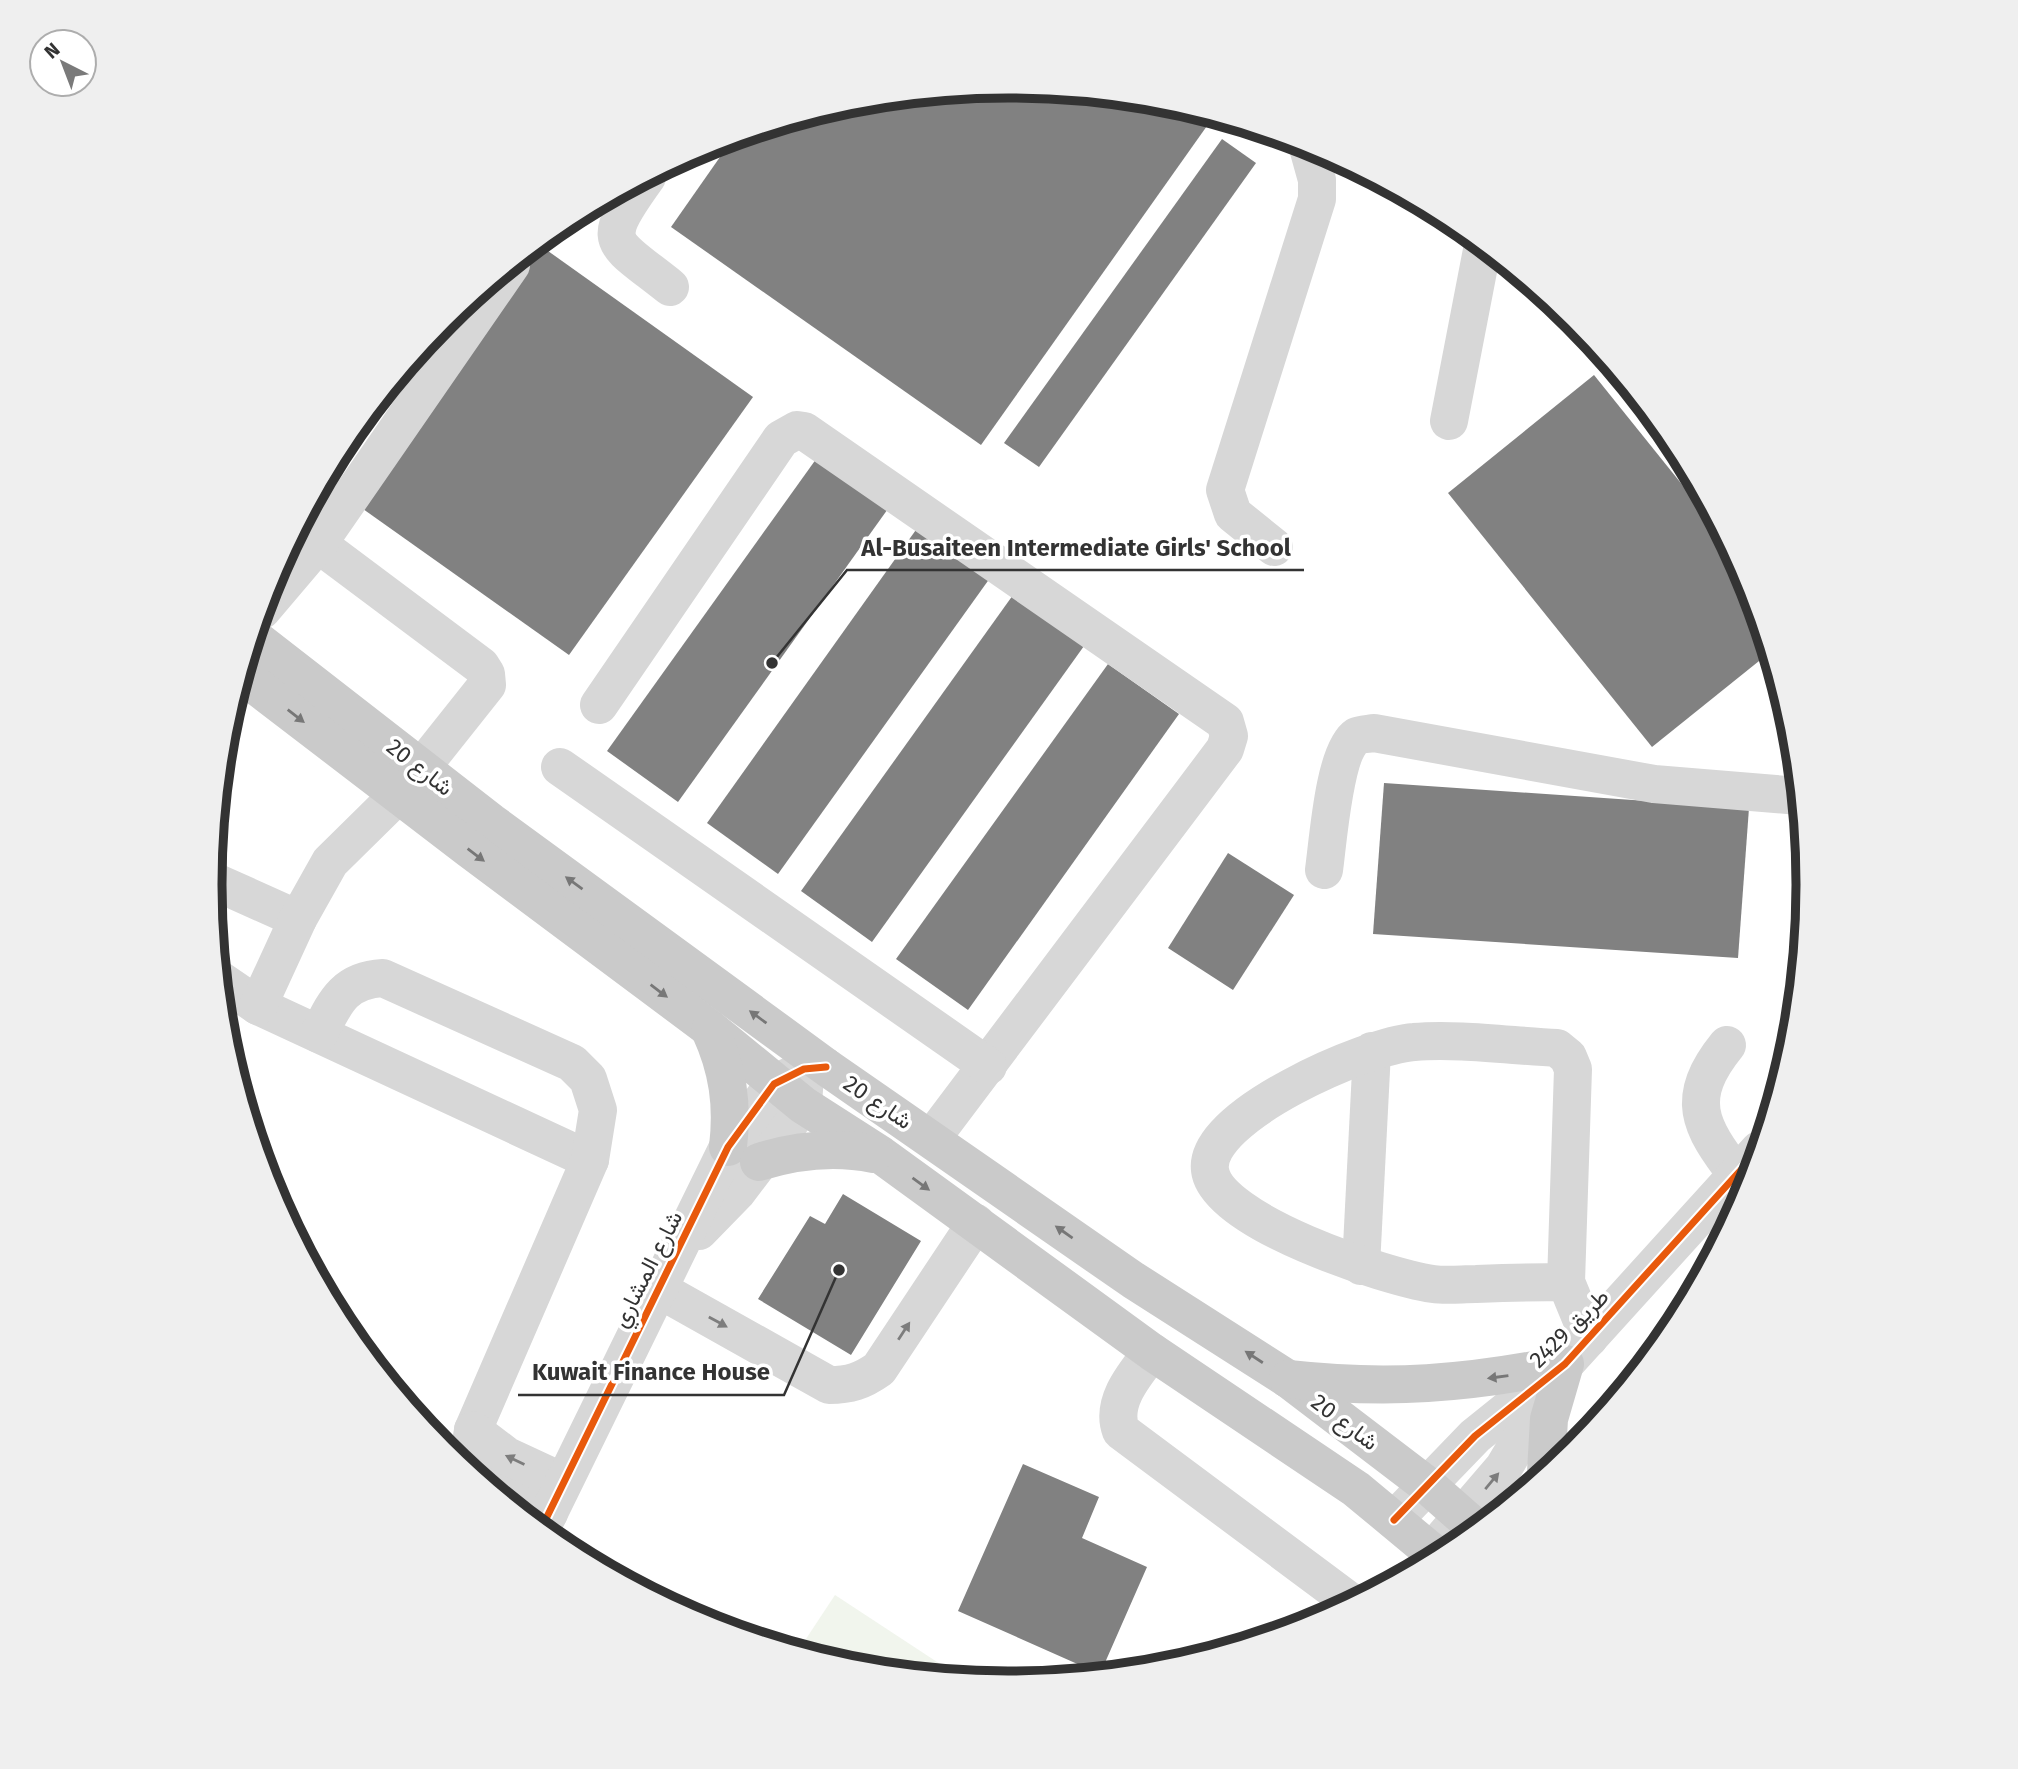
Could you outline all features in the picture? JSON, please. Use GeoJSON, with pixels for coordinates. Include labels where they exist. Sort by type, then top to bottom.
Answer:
{"type":"FeatureCollection","features":[{"type":"Feature","properties":{"kind":"main road","name":"شارع 20"},"geometry":{"type":"LineString","coordinates":[[260,644],[410,782],[709,1028],[932,1138],[1133,1280],[1288,1379],[1427,1485],[1469,1521]]}},
{"type":"Feature","properties":{"kind":"main road","name":"شارع 20"},"geometry":{"type":"LineString","coordinates":[[249,680],[410,782],[802,1075],[881,1155],[1152,1352],[1356,1489],[1429,1549]]}},
{"type":"Feature","properties":{"kind":"main road"},"geometry":{"type":"LineString","coordinates":[[709,1028],[725,1066],[729,1086],[730,1127],[743,1154],[832,1149],[881,1155]]}},
{"type":"Feature","properties":{"kind":"main road"},"geometry":{"type":"LineString","coordinates":[[1288,1379],[1399,1387],[1454,1383],[1577,1351]]}},
{"type":"Feature","properties":{"kind":"main road"},"geometry":{"type":"LineString","coordinates":[[1547,1458],[1549,1419],[1577,1351]]}},
{"type":"Feature","properties":{"kind":"street"},"geometry":{"type":"LineString","coordinates":[[1274,547],[1233,514],[1225,491],[1317,199],[1317,180],[1311,158]]}},
{"type":"Feature","properties":{"kind":"street"},"geometry":{"type":"LineString","coordinates":[[636,193],[616,222],[616,240],[622,249],[670,287]]}},
{"type":"Feature","properties":{"kind":"street"},"geometry":{"type":"LineString","coordinates":[[1449,421],[1481,256]]}},
{"type":"Feature","properties":{"kind":"street"},"geometry":{"type":"LineString","coordinates":[[280,588],[318,544],[494,290]]}},
{"type":"Feature","properties":{"kind":"street"},"geometry":{"type":"LineString","coordinates":[[599,705],[781,439],[797,430],[804,431],[1221,716],[1228,728],[1225,749],[932,1138]]}},
{"type":"Feature","properties":{"kind":"street"},"geometry":{"type":"LineString","coordinates":[[318,544],[481,666],[486,674],[487,685],[410,782],[330,862],[298,919],[240,1002],[319,1034],[590,1160]]}},
{"type":"Feature","properties":{"kind":"street"},"geometry":{"type":"LineString","coordinates":[[1324,870],[1341,764],[1348,747],[1358,736],[1374,733],[1674,788],[1790,795]]}},
{"type":"Feature","properties":{"kind":"street"},"geometry":{"type":"LineString","coordinates":[[560,767],[988,1066]]}},
{"type":"Feature","properties":{"kind":"street"},"geometry":{"type":"LineString","coordinates":[[222,885],[298,919]]}},
{"type":"Feature","properties":{"kind":"street"},"geometry":{"type":"LineString","coordinates":[[319,1034],[335,1000],[363,979],[383,978],[572,1063],[588,1079],[598,1110],[590,1160],[472,1430],[507,1456],[551,1508]]}},
{"type":"Feature","properties":{"kind":"street"},"geometry":{"type":"LineString","coordinates":[[1566,1282],[1435,1284],[1361,1266],[1290,1237],[1225,1198],[1214,1185],[1209,1169],[1212,1152],[1221,1138],[1277,1094],[1372,1051],[1414,1042],[1557,1048],[1568,1057],[1573,1069],[1566,1282],[1577,1351]]}},
{"type":"Feature","properties":{"kind":"street"},"geometry":{"type":"LineString","coordinates":[[1727,1045],[1708,1068],[1700,1097],[1704,1126],[1740,1173]]}},
{"type":"Feature","properties":{"kind":"street"},"geometry":{"type":"LineString","coordinates":[[1361,1266],[1372,1051]]}},
{"type":"Feature","properties":{"kind":"street","name":"شارع المشاري"},"geometry":{"type":"LineString","coordinates":[[551,1508],[658,1289],[680,1250],[737,1192],[743,1154],[802,1075]]}},
{"type":"Feature","properties":{"kind":"street","name":"طريق 2429"},"geometry":{"type":"LineString","coordinates":[[1394,1520],[1497,1417],[1577,1351],[1679,1240],[1735,1186]]}},
{"type":"Feature","properties":{"kind":"street"},"geometry":{"type":"LineString","coordinates":[[658,1289],[829,1385],[848,1385],[865,1379],[879,1369],[976,1223]]}},
{"type":"Feature","properties":{"kind":"street","name":"طريق 2429"},"geometry":{"type":"LineString","coordinates":[[1471,1520],[1577,1351]]}},
{"type":"Feature","properties":{"kind":"street"},"geometry":{"type":"LineString","coordinates":[[1152,1352],[1117,1411],[1121,1431],[1343,1596]]}},
{"type":"Feature","properties":{"kind":"shaded area"},"geometry":{"type":"Polygon","coordinates":[[[835,1595],[946,1668],[856,1656],[803,1643],[835,1595]]]}},
{"type":"Feature","properties":{"kind":"building"},"geometry":{"type":"Polygon","coordinates":[[[1009,98],[1112,105],[1208,124],[981,445],[671,227],[723,152],[805,125],[856,113],[906,105],[1009,98]]]}},
{"type":"Feature","properties":{"kind":"building"},"geometry":{"type":"Polygon","coordinates":[[[1222,139],[1256,163],[1039,467],[1004,443],[1222,139]]]}},
{"type":"Feature","properties":{"kind":"building"},"geometry":{"type":"Polygon","coordinates":[[[546,250],[753,397],[569,655],[356,504],[531,261],[546,250]]]}},
{"type":"Feature","properties":{"kind":"building"},"geometry":{"type":"Polygon","coordinates":[[[1594,375],[1695,501],[1736,584],[1762,659],[1652,747],[1448,493],[1594,375]]]}},
{"type":"Feature","properties":{"kind":"building"},"geometry":{"type":"Polygon","coordinates":[[[819,455],[890,506],[678,802],[607,751],[819,455]]]}},
{"type":"Feature","properties":{"kind":"building"},"geometry":{"type":"Polygon","coordinates":[[[918,527],[990,578],[778,874],[707,823],[918,527]]]}},
{"type":"Feature","properties":{"kind":"building"},"geometry":{"type":"Polygon","coordinates":[[[1013,595],[1084,646],[872,942],[801,891],[1013,595]]]}},
{"type":"Feature","properties":{"kind":"building"},"geometry":{"type":"Polygon","coordinates":[[[1108,664],[1179,714],[968,1010],[896,959],[1108,664]]]}},
{"type":"Feature","properties":{"kind":"building"},"geometry":{"type":"Polygon","coordinates":[[[1384,783],[1749,808],[1738,958],[1373,934],[1384,783]]]}},
{"type":"Feature","properties":{"kind":"building"},"geometry":{"type":"Polygon","coordinates":[[[1228,853],[1294,895],[1233,990],[1168,948],[1228,853]]]}},
{"type":"Feature","properties":{"kind":"building"},"geometry":{"type":"Polygon","coordinates":[[[843,1194],[921,1241],[851,1355],[758,1299],[810,1216],[825,1224],[843,1194]]]}},
{"type":"Feature","properties":{"kind":"building"},"geometry":{"type":"Polygon","coordinates":[[[1023,1464],[1099,1497],[1082,1538],[1147,1567],[1104,1665],[1084,1667],[958,1611],[1023,1464]]]}},
{"type":"Feature","properties":{"kind":"cycle path"},"geometry":{"type":"LineString","coordinates":[[546,1519],[728,1147],[774,1084],[804,1069],[826,1067]]}},
{"type":"Feature","properties":{"kind":"cycle path"},"geometry":{"type":"LineString","coordinates":[[1394,1520],[1475,1436],[1565,1364],[1742,1169]]}},
{"type":"Feature","properties":{"kind":"place","name":"Al-Busaiteen Intermediate Girls' School"},"geometry":{"type":"Point","coordinates":[772,663]}},
{"type":"Feature","properties":{"kind":"place","name":"Kuwait Finance House"},"geometry":{"type":"Point","coordinates":[839,1270]}}]}
